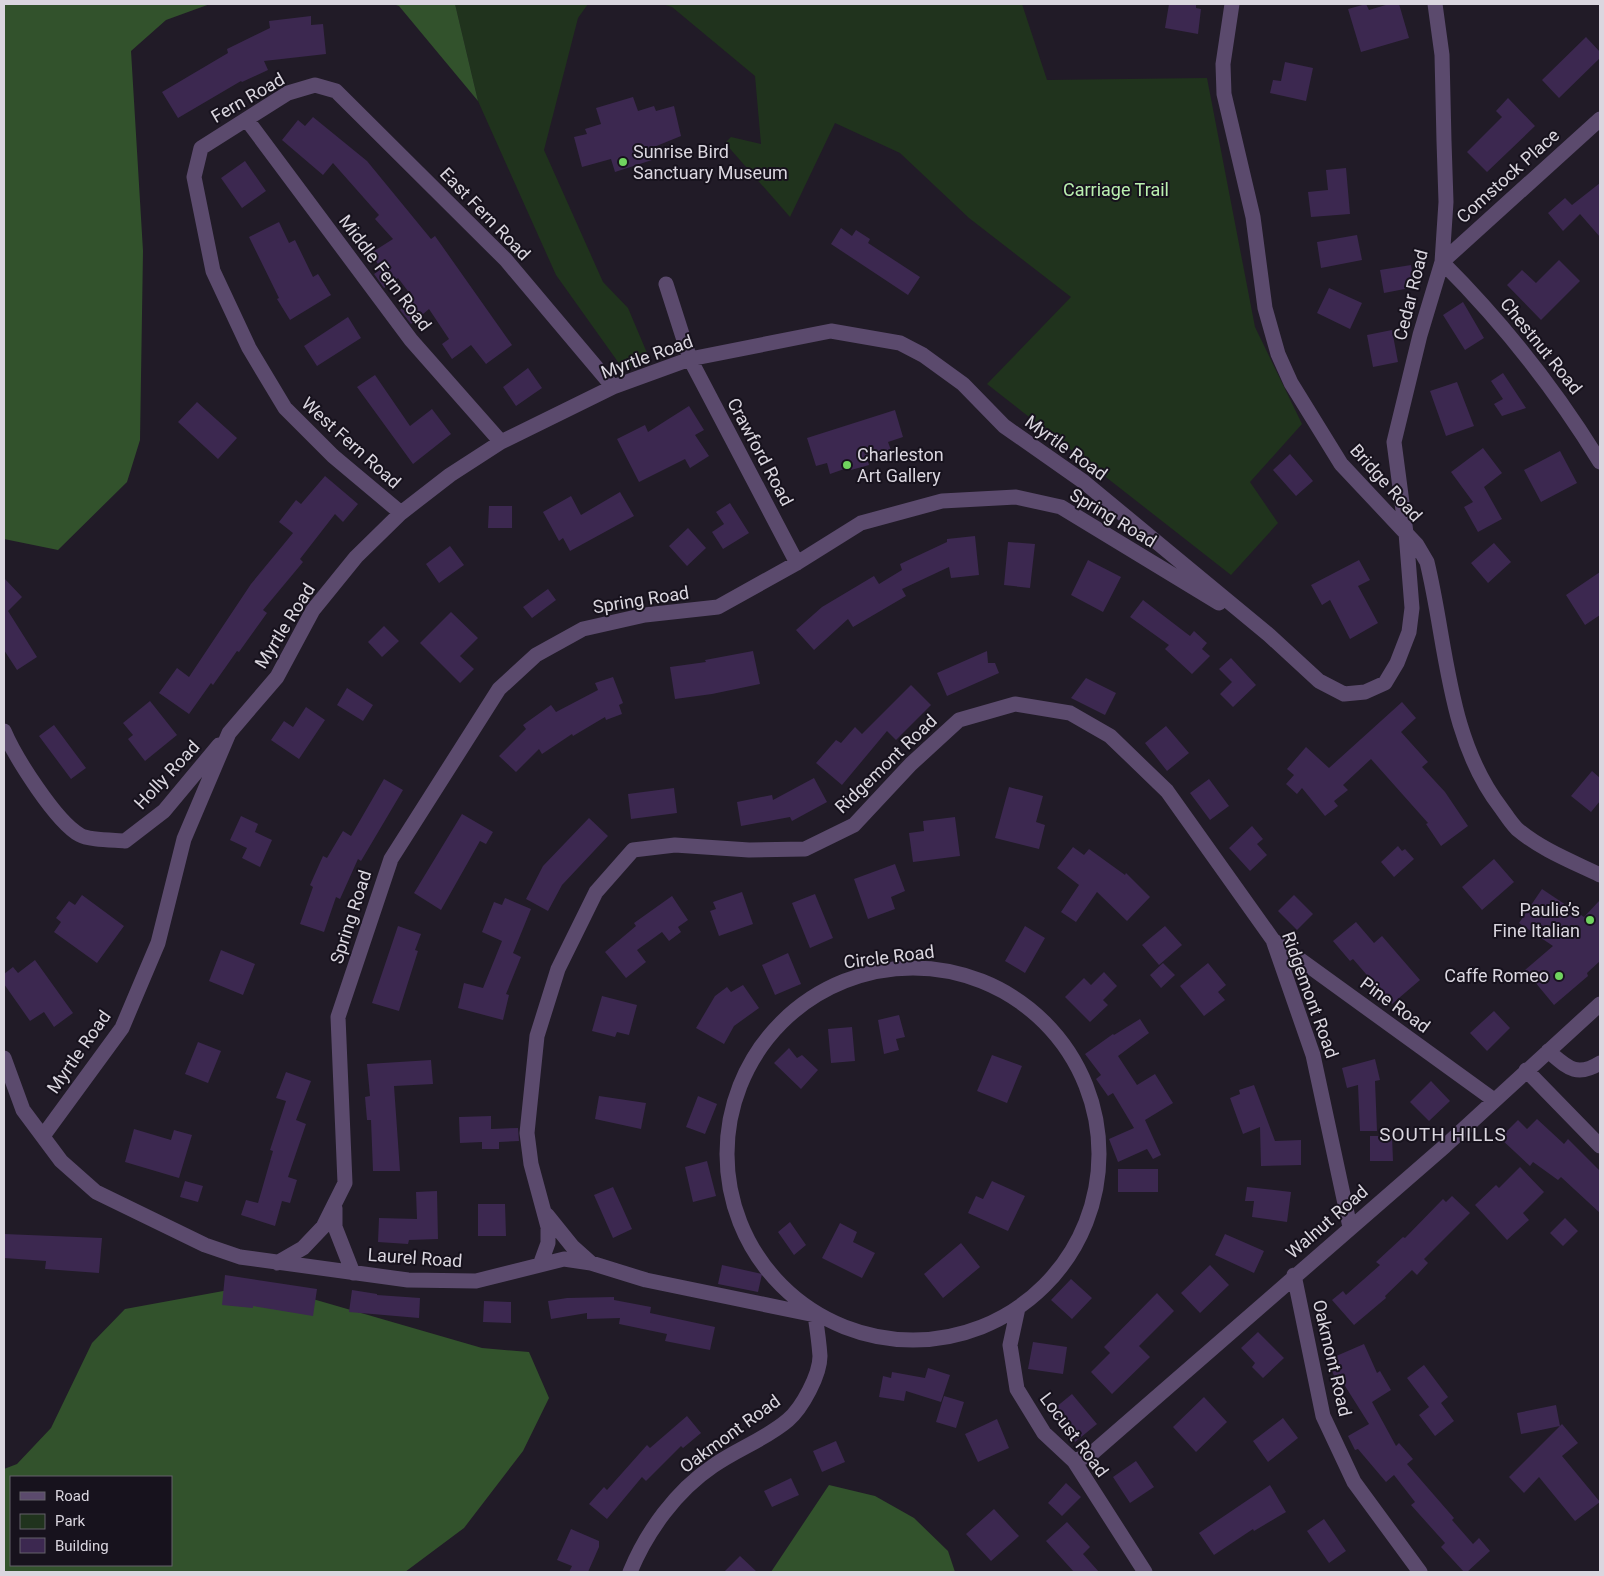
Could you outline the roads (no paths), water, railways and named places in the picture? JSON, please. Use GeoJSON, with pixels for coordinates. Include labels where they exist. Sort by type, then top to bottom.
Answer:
{"type":"FeatureCollection","features":[{"type":"Feature","properties":{"kind":"street","name":"Bridge Road"},"geometry":{"type":"LineString","coordinates":[[1232,4],[1223,64],[1224,94],[1253,217],[1269,327],[1291,382],[1340,464],[1417,545],[1427,562],[1455,704],[1469,753],[1489,793],[1516,827],[1541,847],[1600,875]]}},
{"type":"Feature","properties":{"kind":"street","name":"Cedar Road"},"geometry":{"type":"LineString","coordinates":[[1406,533],[1394,442],[1420,335],[1442,262],[1446,202],[1442,55],[1435,4]]}},
{"type":"Feature","properties":{"kind":"street","name":"Fern Road"},"geometry":{"type":"LineString","coordinates":[[201,148],[288,93],[315,85]]}},
{"type":"Feature","properties":{"kind":"street","name":"East Fern Road"},"geometry":{"type":"LineString","coordinates":[[315,85],[336,91],[506,260],[613,388]]}},
{"type":"Feature","properties":{"kind":"street","name":"Comstock Place"},"geometry":{"type":"LineString","coordinates":[[1442,262],[1600,119]]}},
{"type":"Feature","properties":{"kind":"street","name":"Middle Fern Road"},"geometry":{"type":"LineString","coordinates":[[247,120],[411,340],[501,442]]}},
{"type":"Feature","properties":{"kind":"street","name":"West Fern Road"},"geometry":{"type":"LineString","coordinates":[[201,148],[194,177],[213,271],[249,348],[285,408],[332,456],[401,512]]}},
{"type":"Feature","properties":{"kind":"street","name":"Chestnut Road"},"geometry":{"type":"LineString","coordinates":[[1442,262],[1485,305],[1523,351],[1568,409],[1600,462]]}},
{"type":"Feature","properties":{"kind":"street","name":"Crawford Road"},"geometry":{"type":"LineString","coordinates":[[666,284],[690,359],[797,563]]}},
{"type":"Feature","properties":{"kind":"street","name":"Myrtle Road"},"geometry":{"type":"LineString","coordinates":[[43,1136],[122,1028],[158,943],[184,839],[230,733],[277,677],[312,610],[356,557],[401,512],[450,475],[501,442],[613,388],[690,359],[830,331],[900,343],[923,355],[963,384],[1004,426],[1084,482],[1251,620],[1319,681],[1344,694],[1365,692],[1385,683],[1397,663],[1409,632],[1411,616],[1410,573],[1406,533]]}},
{"type":"Feature","properties":{"kind":"street","name":"Spring Road"},"geometry":{"type":"LineString","coordinates":[[277,1263],[303,1248],[323,1227],[335,1207],[345,1183],[338,1017],[390,859],[499,689],[536,655],[583,629],[645,615],[718,607],[797,563],[861,523],[942,501],[1016,497],[1061,507],[1185,584],[1251,620]]}},
{"type":"Feature","properties":{"kind":"street","name":"Ridgemont Road"},"geometry":{"type":"LineString","coordinates":[[540,1265],[549,1236],[545,1212],[531,1164],[527,1133],[536,1036],[558,969],[596,892],[633,850],[675,845],[749,850],[806,849],[854,825],[912,764],[959,720],[1015,704],[1070,713],[1110,736],[1167,791],[1274,940],[1313,1055],[1350,1227]]}},
{"type":"Feature","properties":{"kind":"street","name":"Holly Road"},"geometry":{"type":"LineString","coordinates":[[4,731],[10,746],[49,805],[80,836],[126,841],[164,811],[230,733]]}},
{"type":"Feature","properties":{"kind":"street","name":"Pine Road"},"geometry":{"type":"LineString","coordinates":[[1274,940],[1494,1100]]}},
{"type":"Feature","properties":{"kind":"street","name":"Circle Road"},"geometry":{"type":"LineString","coordinates":[[945,969],[984,980],[1022,1001],[1065,1045],[1086,1082],[1098,1136],[1099,1158],[1092,1205],[1075,1246],[1047,1284],[1018,1308],[980,1328],[946,1338],[884,1339],[835,1325],[796,1302],[744,1237],[730,1199],[725,1147],[731,1105],[740,1080],[770,1032],[835,983],[945,969]]}},
{"type":"Feature","properties":{"kind":"street","name":"Walnut Road"},"geometry":{"type":"LineString","coordinates":[[1074,1461],[1090,1456],[1294,1275],[1444,1146],[1600,1004]]}},
{"type":"Feature","properties":{"kind":"street"},"geometry":{"type":"LineString","coordinates":[[1548,1051],[1574,1071],[1589,1070],[1600,1064]]}},
{"type":"Feature","properties":{"kind":"street","name":"Laurel Road"},"geometry":{"type":"LineString","coordinates":[[4,1058],[23,1110],[61,1161],[96,1192],[205,1245],[240,1258],[408,1280],[476,1281],[564,1259],[591,1263],[646,1280],[815,1314]]}},
{"type":"Feature","properties":{"kind":"street"},"geometry":{"type":"LineString","coordinates":[[1526,1070],[1600,1146]]}},
{"type":"Feature","properties":{"kind":"street","name":"Spring Road"},"geometry":{"type":"LineString","coordinates":[[335,1207],[335,1227],[353,1273]]}},
{"type":"Feature","properties":{"kind":"street","name":"Ridgemont Road"},"geometry":{"type":"LineString","coordinates":[[545,1212],[572,1246],[591,1263]]}},
{"type":"Feature","properties":{"kind":"street","name":"Oakmont Road"},"geometry":{"type":"LineString","coordinates":[[1294,1275],[1323,1416],[1354,1482],[1420,1572]]}},
{"type":"Feature","properties":{"kind":"street","name":"Locust Road"},"geometry":{"type":"LineString","coordinates":[[1018,1308],[1010,1345],[1017,1389],[1044,1433],[1074,1461],[1145,1572]]}},
{"type":"Feature","properties":{"kind":"street","name":"Oakmont Road"},"geometry":{"type":"LineString","coordinates":[[630,1572],[646,1537],[687,1488],[712,1466],[789,1419],[813,1385],[820,1358],[815,1314]]}},
{"type":"Feature","properties":{"kind":"place","name":"Sunrise Bird Sanctuary Museum"},"geometry":{"type":"Point","coordinates":[623,162]}},
{"type":"Feature","properties":{"kind":"place","name":"Charleston Art Gallery"},"geometry":{"type":"Point","coordinates":[847,465]}},
{"type":"Feature","properties":{"kind":"place","name":"Paulie’s Fine Italian"},"geometry":{"type":"Point","coordinates":[1590,920]}},
{"type":"Feature","properties":{"kind":"place","name":"Caffe Romeo"},"geometry":{"type":"Point","coordinates":[1559,976]}},
{"type":"Feature","properties":{"kind":"district","name":"SOUTH HILLS"},"geometry":{"type":"Point","coordinates":[1443,1134]}},
{"type":"Feature","properties":{"kind":"park label","name":"Carriage Trail"},"geometry":{"type":"Point","coordinates":[1116,190]}}]}
